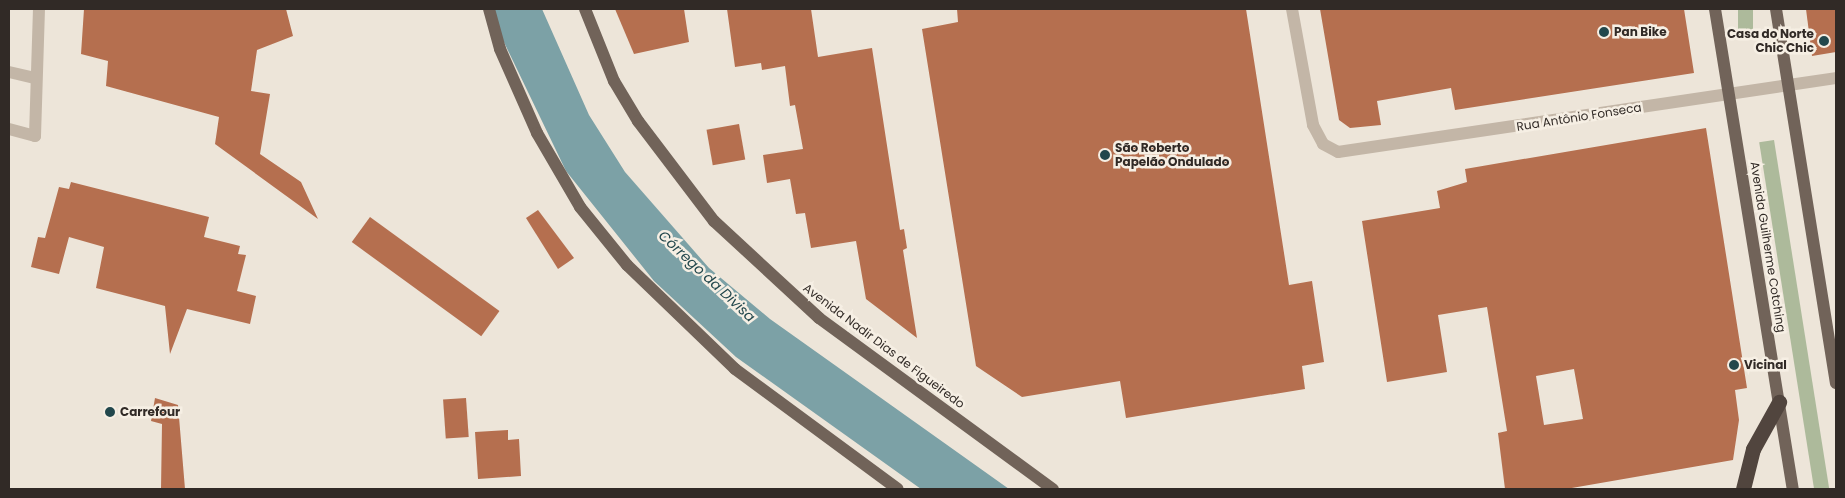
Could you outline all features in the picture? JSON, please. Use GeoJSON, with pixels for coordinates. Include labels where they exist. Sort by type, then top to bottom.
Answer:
{"type":"FeatureCollection","features":[{"type":"Feature","properties":{"kind":"highway"},"geometry":{"type":"LineString","coordinates":[[1743,489],[1753,449],[1779,402]]}},
{"type":"Feature","properties":{"kind":"main road"},"geometry":{"type":"LineString","coordinates":[[489,9],[500,49],[537,133],[580,207],[627,265],[735,369],[898,489]]}},
{"type":"Feature","properties":{"kind":"main road","name":"Avenida Nadir Dias de Figueiredo"},"geometry":{"type":"LineString","coordinates":[[585,9],[614,81],[638,121],[714,221],[820,318],[1053,489]]}},
{"type":"Feature","properties":{"kind":"main road","name":"Avenida Guilherme Cotching"},"geometry":{"type":"LineString","coordinates":[[1715,9],[1793,489]]}},
{"type":"Feature","properties":{"kind":"main road"},"geometry":{"type":"LineString","coordinates":[[1776,9],[1836,383]]}},
{"type":"Feature","properties":{"kind":"street"},"geometry":{"type":"LineString","coordinates":[[9,129],[35,136],[39,9]]}},
{"type":"Feature","properties":{"kind":"street","name":"Rua Antônio Fonseca"},"geometry":{"type":"LineString","coordinates":[[1292,9],[1306,99],[1323,144],[1338,152],[1356,152],[1836,78]]}},
{"type":"Feature","properties":{"kind":"street"},"geometry":{"type":"LineString","coordinates":[[9,72],[36,78]]}},
{"type":"Feature","properties":{"kind":"green space"},"geometry":{"type":"Polygon","coordinates":[[[1738,9],[1753,9],[1753,38],[1738,38],[1738,9]]]}},
{"type":"Feature","properties":{"kind":"green space"},"geometry":{"type":"Polygon","coordinates":[[[1774,140],[1829,489],[1814,489],[1759,142],[1774,140]]]}},
{"type":"Feature","properties":{"kind":"water","name":"Córrego da Divisa"},"geometry":{"type":"Polygon","coordinates":[[[494,9],[542,9],[589,115],[625,172],[709,268],[770,319],[1009,489],[921,489],[736,357],[654,281],[566,171],[502,38],[494,9]]]}},
{"type":"Feature","properties":{"kind":"building"},"geometry":{"type":"Polygon","coordinates":[[[84,9],[286,9],[293,36],[257,50],[251,91],[270,94],[260,154],[301,182],[318,219],[215,144],[219,117],[106,86],[108,61],[81,54],[84,9]]]}},
{"type":"Feature","properties":{"kind":"building"},"geometry":{"type":"Polygon","coordinates":[[[615,9],[684,9],[689,42],[634,54],[615,9]]]}},
{"type":"Feature","properties":{"kind":"building"},"geometry":{"type":"Polygon","coordinates":[[[727,9],[811,9],[818,57],[872,48],[900,230],[904,229],[907,248],[903,250],[917,338],[866,299],[856,241],[811,248],[805,213],[796,214],[790,179],[767,183],[763,155],[803,149],[795,105],[790,106],[785,66],[762,70],[761,63],[735,67],[727,9]]]}},
{"type":"Feature","properties":{"kind":"building","name":"São Roberto Papelão Ondulado"},"geometry":{"type":"Polygon","coordinates":[[[957,9],[1246,9],[1289,285],[1312,281],[1324,362],[1302,366],[1305,389],[1126,418],[1120,381],[1022,397],[976,366],[922,29],[958,22],[957,9]]]}},
{"type":"Feature","properties":{"kind":"building"},"geometry":{"type":"Polygon","coordinates":[[[1320,9],[1684,9],[1694,73],[1455,110],[1451,88],[1377,101],[1381,125],[1350,128],[1339,120],[1320,9]]]}},
{"type":"Feature","properties":{"kind":"building"},"geometry":{"type":"Polygon","coordinates":[[[1806,9],[1836,9],[1836,52],[1812,56],[1806,9]]]}},
{"type":"Feature","properties":{"kind":"building"},"geometry":{"type":"Polygon","coordinates":[[[739,124],[745,159],[713,165],[707,130],[739,124]]]}},
{"type":"Feature","properties":{"kind":"building"},"geometry":{"type":"Polygon","coordinates":[[[1706,128],[1747,388],[1735,390],[1739,420],[1733,460],[1566,489],[1505,489],[1498,433],[1507,431],[1487,307],[1438,315],[1447,372],[1387,382],[1362,221],[1440,208],[1437,191],[1467,182],[1465,169],[1706,128]],[[1574,369],[1536,376],[1544,425],[1583,419],[1574,369]]]}},
{"type":"Feature","properties":{"kind":"building"},"geometry":{"type":"Polygon","coordinates":[[[71,182],[209,217],[204,237],[240,246],[238,254],[246,255],[237,291],[256,296],[250,324],[187,309],[170,354],[165,306],[96,288],[104,247],[69,237],[59,274],[31,267],[38,237],[45,238],[59,187],[69,189],[71,182]]]}},
{"type":"Feature","properties":{"kind":"building"},"geometry":{"type":"Polygon","coordinates":[[[538,210],[574,258],[558,269],[526,218],[538,210]]]}},
{"type":"Feature","properties":{"kind":"building"},"geometry":{"type":"Polygon","coordinates":[[[370,217],[499,311],[481,336],[352,242],[370,217]]]}},
{"type":"Feature","properties":{"kind":"building"},"geometry":{"type":"Polygon","coordinates":[[[155,398],[178,405],[185,489],[161,489],[162,424],[151,421],[155,398]]]}},
{"type":"Feature","properties":{"kind":"building"},"geometry":{"type":"Polygon","coordinates":[[[466,398],[469,437],[446,439],[443,400],[466,398]]]}},
{"type":"Feature","properties":{"kind":"building"},"geometry":{"type":"Polygon","coordinates":[[[508,430],[508,440],[519,439],[521,476],[478,479],[475,432],[508,430]]]}},
{"type":"Feature","properties":{"kind":"place","name":"Pan Bike"},"geometry":{"type":"Point","coordinates":[1604,32]}},
{"type":"Feature","properties":{"kind":"place","name":"Casa do Norte Chic Chic"},"geometry":{"type":"Point","coordinates":[1824,41]}},
{"type":"Feature","properties":{"kind":"place","name":"São Roberto Papelão Ondulado"},"geometry":{"type":"Point","coordinates":[1105,155]}},
{"type":"Feature","properties":{"kind":"place","name":"Vicinal"},"geometry":{"type":"Point","coordinates":[1734,365]}},
{"type":"Feature","properties":{"kind":"place","name":"Carrefour"},"geometry":{"type":"Point","coordinates":[110,412]}}]}
